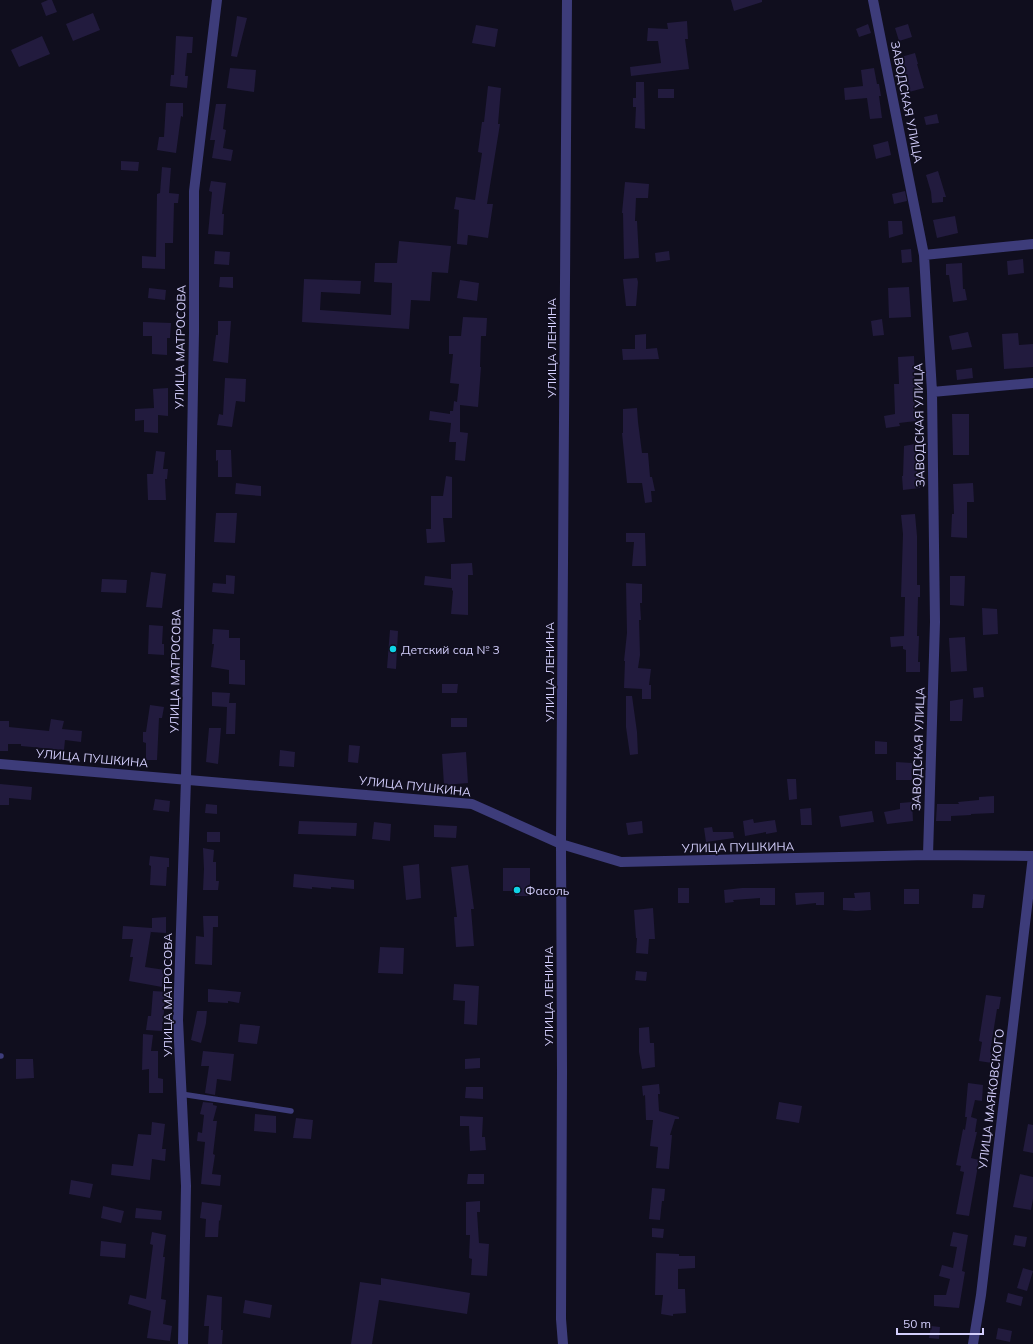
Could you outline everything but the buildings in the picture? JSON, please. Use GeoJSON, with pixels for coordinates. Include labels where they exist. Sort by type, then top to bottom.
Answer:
{"type":"FeatureCollection","features":[{"type":"Feature","properties":{"kind":"street","name":"УЛИЦА МАТРОСОВА"},"geometry":{"type":"LineString","coordinates":[[183,1344],[186,1186],[178,1020],[186,779],[194,332],[194,191],[217,0]]}},
{"type":"Feature","properties":{"kind":"street","name":"УЛИЦА ЛЕНИНА"},"geometry":{"type":"LineString","coordinates":[[563,1344],[561,1320],[561,844],[567,0]]}},
{"type":"Feature","properties":{"kind":"street","name":"ЗАВОДСКАЯ УЛИЦА"},"geometry":{"type":"LineString","coordinates":[[873,0],[924,255],[932,392],[934,622],[928,855]]}},
{"type":"Feature","properties":{"kind":"street"},"geometry":{"type":"LineString","coordinates":[[924,255],[1033,244]]}},
{"type":"Feature","properties":{"kind":"street"},"geometry":{"type":"LineString","coordinates":[[932,392],[1033,383]]}},
{"type":"Feature","properties":{"kind":"street","name":"УЛИЦА ПУШКИНА"},"geometry":{"type":"LineString","coordinates":[[0,764],[472,804],[561,844],[621,862],[928,855],[1033,856]]}},
{"type":"Feature","properties":{"kind":"street","name":"УЛИЦА МАЯКОВСКОГО"},"geometry":{"type":"LineString","coordinates":[[973,1344],[981,1295],[1033,856]]}},
{"type":"Feature","properties":{"kind":"lane"},"geometry":{"type":"LineString","coordinates":[[181,1094],[290,1111]]}},
{"type":"Feature","properties":{"kind":"place","name":"Детский сад № 3"},"geometry":{"type":"Point","coordinates":[393,649]}},
{"type":"Feature","properties":{"kind":"place","name":"Фасоль"},"geometry":{"type":"Point","coordinates":[517,890]}}]}
